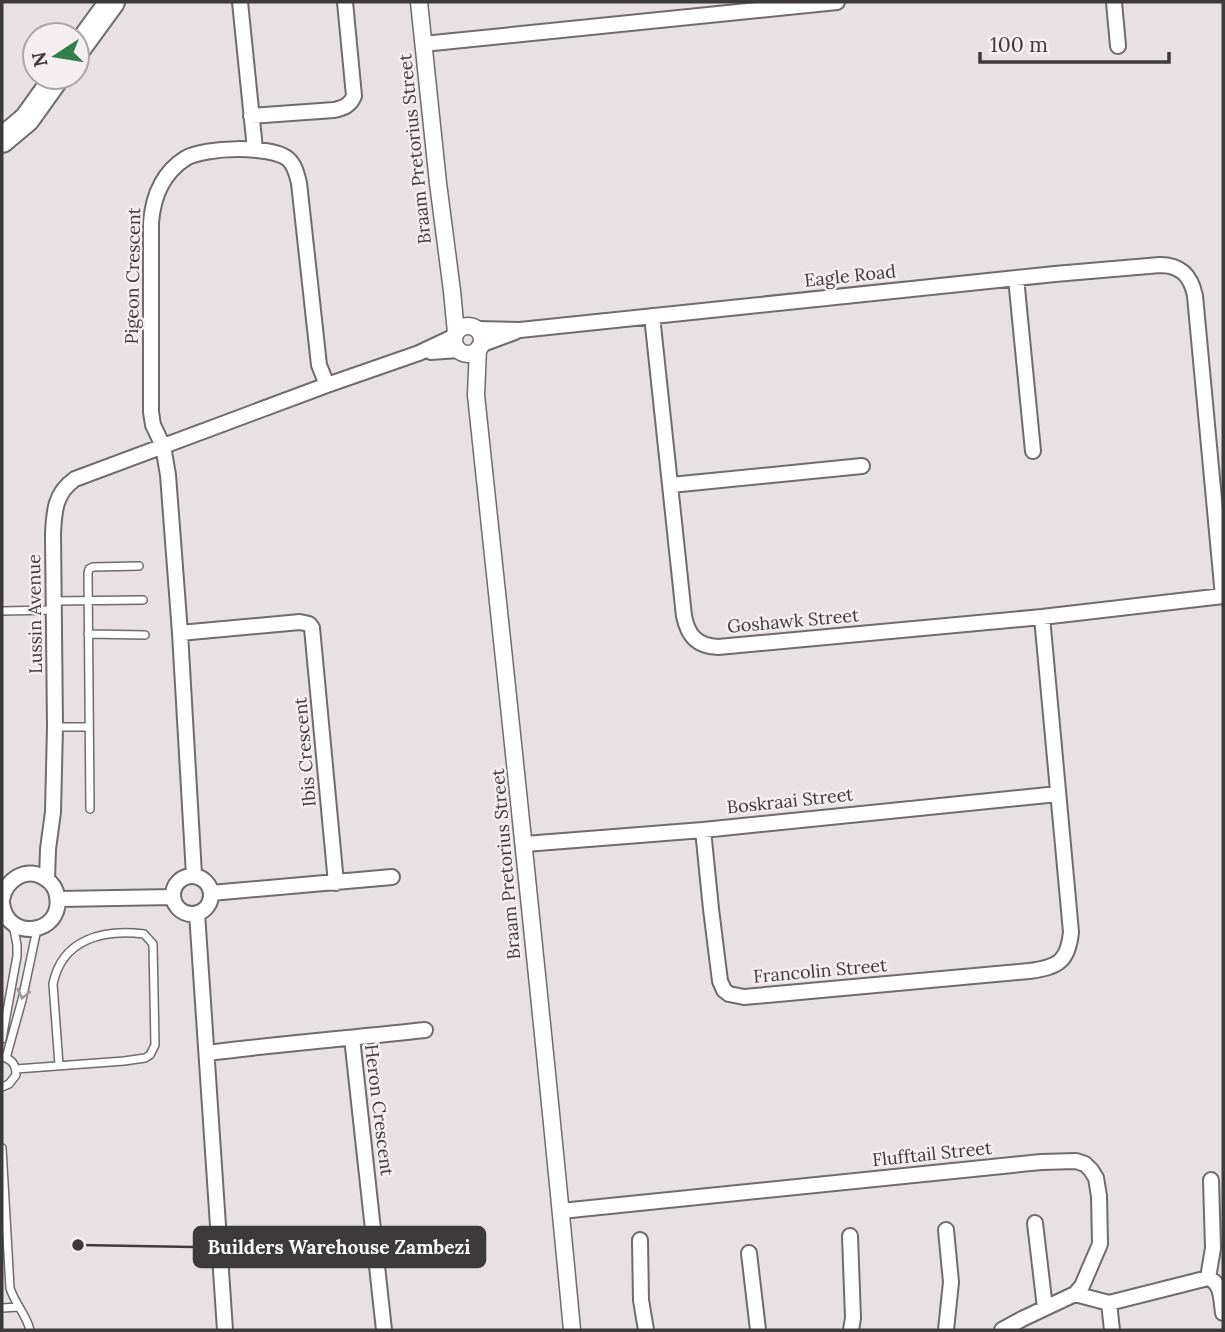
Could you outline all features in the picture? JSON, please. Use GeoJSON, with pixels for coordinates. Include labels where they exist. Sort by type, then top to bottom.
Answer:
{"type":"FeatureCollection","features":[{"type":"Feature","properties":{"kind":"highway"},"geometry":{"type":"LineString","coordinates":[[91,31],[112,2]]}},
{"type":"Feature","properties":{"kind":"highway"},"geometry":{"type":"LineString","coordinates":[[2,121],[43,91]]}},
{"type":"Feature","properties":{"kind":"highway"},"geometry":{"type":"LineString","coordinates":[[2,140],[27,118],[48,91]]}},
{"type":"Feature","properties":{"kind":"street"},"geometry":{"type":"LineString","coordinates":[[240,2],[254,149]]}},
{"type":"Feature","properties":{"kind":"street"},"geometry":{"type":"LineString","coordinates":[[251,116],[334,110],[346,107],[351,102],[354,96],[345,2]]}},
{"type":"Feature","properties":{"kind":"street","name":"Braam Pretorius Street"},"geometry":{"type":"LineString","coordinates":[[419,2],[443,233],[452,291],[467,340],[476,395],[525,844],[572,1330]]}},
{"type":"Feature","properties":{"kind":"street"},"geometry":{"type":"LineString","coordinates":[[423,44],[837,2]]}},
{"type":"Feature","properties":{"kind":"street"},"geometry":{"type":"LineString","coordinates":[[1114,2],[1118,46]]}},
{"type":"Feature","properties":{"kind":"street","name":"Pigeon Crescent"},"geometry":{"type":"LineString","coordinates":[[194,875],[168,475],[163,446],[153,425],[151,412],[152,203],[163,181],[186,158],[204,153],[254,149],[269,150],[290,161],[299,183],[319,365],[327,385]]}},
{"type":"Feature","properties":{"kind":"street","name":"Eagle Road"},"geometry":{"type":"LineString","coordinates":[[163,446],[419,353],[520,330],[1016,278],[1172,266],[1189,277],[1195,296],[1223,596]]}},
{"type":"Feature","properties":{"kind":"street"},"geometry":{"type":"LineString","coordinates":[[1016,278],[1033,451]]}},
{"type":"Feature","properties":{"kind":"street","name":"Goshawk Street"},"geometry":{"type":"LineString","coordinates":[[652,316],[684,616],[690,636],[706,646],[1042,617],[1223,596]]}},
{"type":"Feature","properties":{"kind":"street","name":"Lussin Avenue"},"geometry":{"type":"LineString","coordinates":[[47,880],[53,812],[55,727],[54,512],[59,495],[75,479],[163,446]]}},
{"type":"Feature","properties":{"kind":"street"},"geometry":{"type":"LineString","coordinates":[[671,485],[862,466]]}},
{"type":"Feature","properties":{"kind":"street"},"geometry":{"type":"LineString","coordinates":[[1042,617],[1058,794]]}},
{"type":"Feature","properties":{"kind":"street","name":"Ibis Crescent"},"geometry":{"type":"LineString","coordinates":[[180,633],[300,622],[312,628],[336,883]]}},
{"type":"Feature","properties":{"kind":"street","name":"Boskraai Street"},"geometry":{"type":"LineString","coordinates":[[525,844],[703,830],[1058,794]]}},
{"type":"Feature","properties":{"kind":"street","name":"Francolin Street"},"geometry":{"type":"LineString","coordinates":[[703,830],[717,962],[722,987],[729,993],[744,996],[1042,969],[1051,967],[1064,958],[1071,932],[1058,794]]}},
{"type":"Feature","properties":{"kind":"street","name":"Lussin Avenue"},"geometry":{"type":"LineString","coordinates":[[7,920],[2,897],[8,884],[22,874],[31,873],[48,849]]}},
{"type":"Feature","properties":{"kind":"street"},"geometry":{"type":"LineString","coordinates":[[7,920],[24,929],[37,929],[46,925],[57,909],[58,899],[53,886],[39,875],[31,873]]}},
{"type":"Feature","properties":{"kind":"street"},"geometry":{"type":"LineString","coordinates":[[194,875],[206,881],[211,893],[208,905],[197,913],[189,914],[175,903],[174,889],[179,880],[194,875]]}},
{"type":"Feature","properties":{"kind":"street"},"geometry":{"type":"LineString","coordinates":[[211,893],[392,877]]}},
{"type":"Feature","properties":{"kind":"street"},"geometry":{"type":"LineString","coordinates":[[58,899],[173,897]]}},
{"type":"Feature","properties":{"kind":"street"},"geometry":{"type":"LineString","coordinates":[[197,913],[225,1330]]}},
{"type":"Feature","properties":{"kind":"street"},"geometry":{"type":"LineString","coordinates":[[352,1038],[425,1030]]}},
{"type":"Feature","properties":{"kind":"street","name":"Heron Crescent"},"geometry":{"type":"LineString","coordinates":[[207,1053],[352,1038],[384,1330]]}},
{"type":"Feature","properties":{"kind":"street","name":"Flufftail Street"},"geometry":{"type":"LineString","coordinates":[[561,1212],[1041,1162],[1076,1161],[1085,1164],[1096,1178],[1100,1244],[1082,1286],[1075,1294]]}},
{"type":"Feature","properties":{"kind":"street"},"geometry":{"type":"LineString","coordinates":[[1208,1278],[1213,1248],[1211,1180]]}},
{"type":"Feature","properties":{"kind":"street"},"geometry":{"type":"LineString","coordinates":[[1035,1223],[1045,1308]]}},
{"type":"Feature","properties":{"kind":"street"},"geometry":{"type":"LineString","coordinates":[[946,1230],[951,1282],[946,1330]]}},
{"type":"Feature","properties":{"kind":"street"},"geometry":{"type":"LineString","coordinates":[[850,1236],[853,1318],[851,1330]]}},
{"type":"Feature","properties":{"kind":"street"},"geometry":{"type":"LineString","coordinates":[[640,1240],[641,1289],[646,1330]]}},
{"type":"Feature","properties":{"kind":"street"},"geometry":{"type":"LineString","coordinates":[[750,1253],[758,1330]]}},
{"type":"Feature","properties":{"kind":"street"},"geometry":{"type":"LineString","coordinates":[[1002,1330],[1075,1294],[1109,1303],[1208,1278],[1218,1285],[1223,1313]]}},
{"type":"Feature","properties":{"kind":"street"},"geometry":{"type":"LineString","coordinates":[[1109,1303],[1112,1330]]}},
{"type":"Feature","properties":{"kind":"lane"},"geometry":{"type":"LineString","coordinates":[[90,809],[88,573],[93,567],[139,566]]}},
{"type":"Feature","properties":{"kind":"lane"},"geometry":{"type":"LineString","coordinates":[[2,611],[88,601],[143,600]]}},
{"type":"Feature","properties":{"kind":"lane"},"geometry":{"type":"LineString","coordinates":[[88,634],[145,635]]}},
{"type":"Feature","properties":{"kind":"lane"},"geometry":{"type":"LineString","coordinates":[[55,727],[89,727]]}},
{"type":"Feature","properties":{"kind":"lane","name":"Lussin Avenue"},"geometry":{"type":"LineString","coordinates":[[2,1039],[18,956],[17,942],[7,920]]}},
{"type":"Feature","properties":{"kind":"lane"},"geometry":{"type":"LineString","coordinates":[[2,1087],[14,1080],[16,1069],[12,1061],[4,1057],[22,1000],[37,929]]}},
{"type":"Feature","properties":{"kind":"lane"},"geometry":{"type":"LineString","coordinates":[[16,1069],[145,1058],[154,1049],[153,944],[144,934],[116,934],[93,938],[65,955],[55,973],[53,984],[59,1065]]}},
{"type":"Feature","properties":{"kind":"lane"},"geometry":{"type":"LineString","coordinates":[[2,1150],[9,1280],[12,1296],[25,1314],[30,1330]]}},
{"type":"Feature","properties":{"kind":"lane"},"geometry":{"type":"LineString","coordinates":[[2,1308],[18,1307]]}},
{"type":"Feature","properties":{"kind":"place","name":"Builders Warehouse Zambezi"},"geometry":{"type":"Point","coordinates":[78,1245]}}]}
